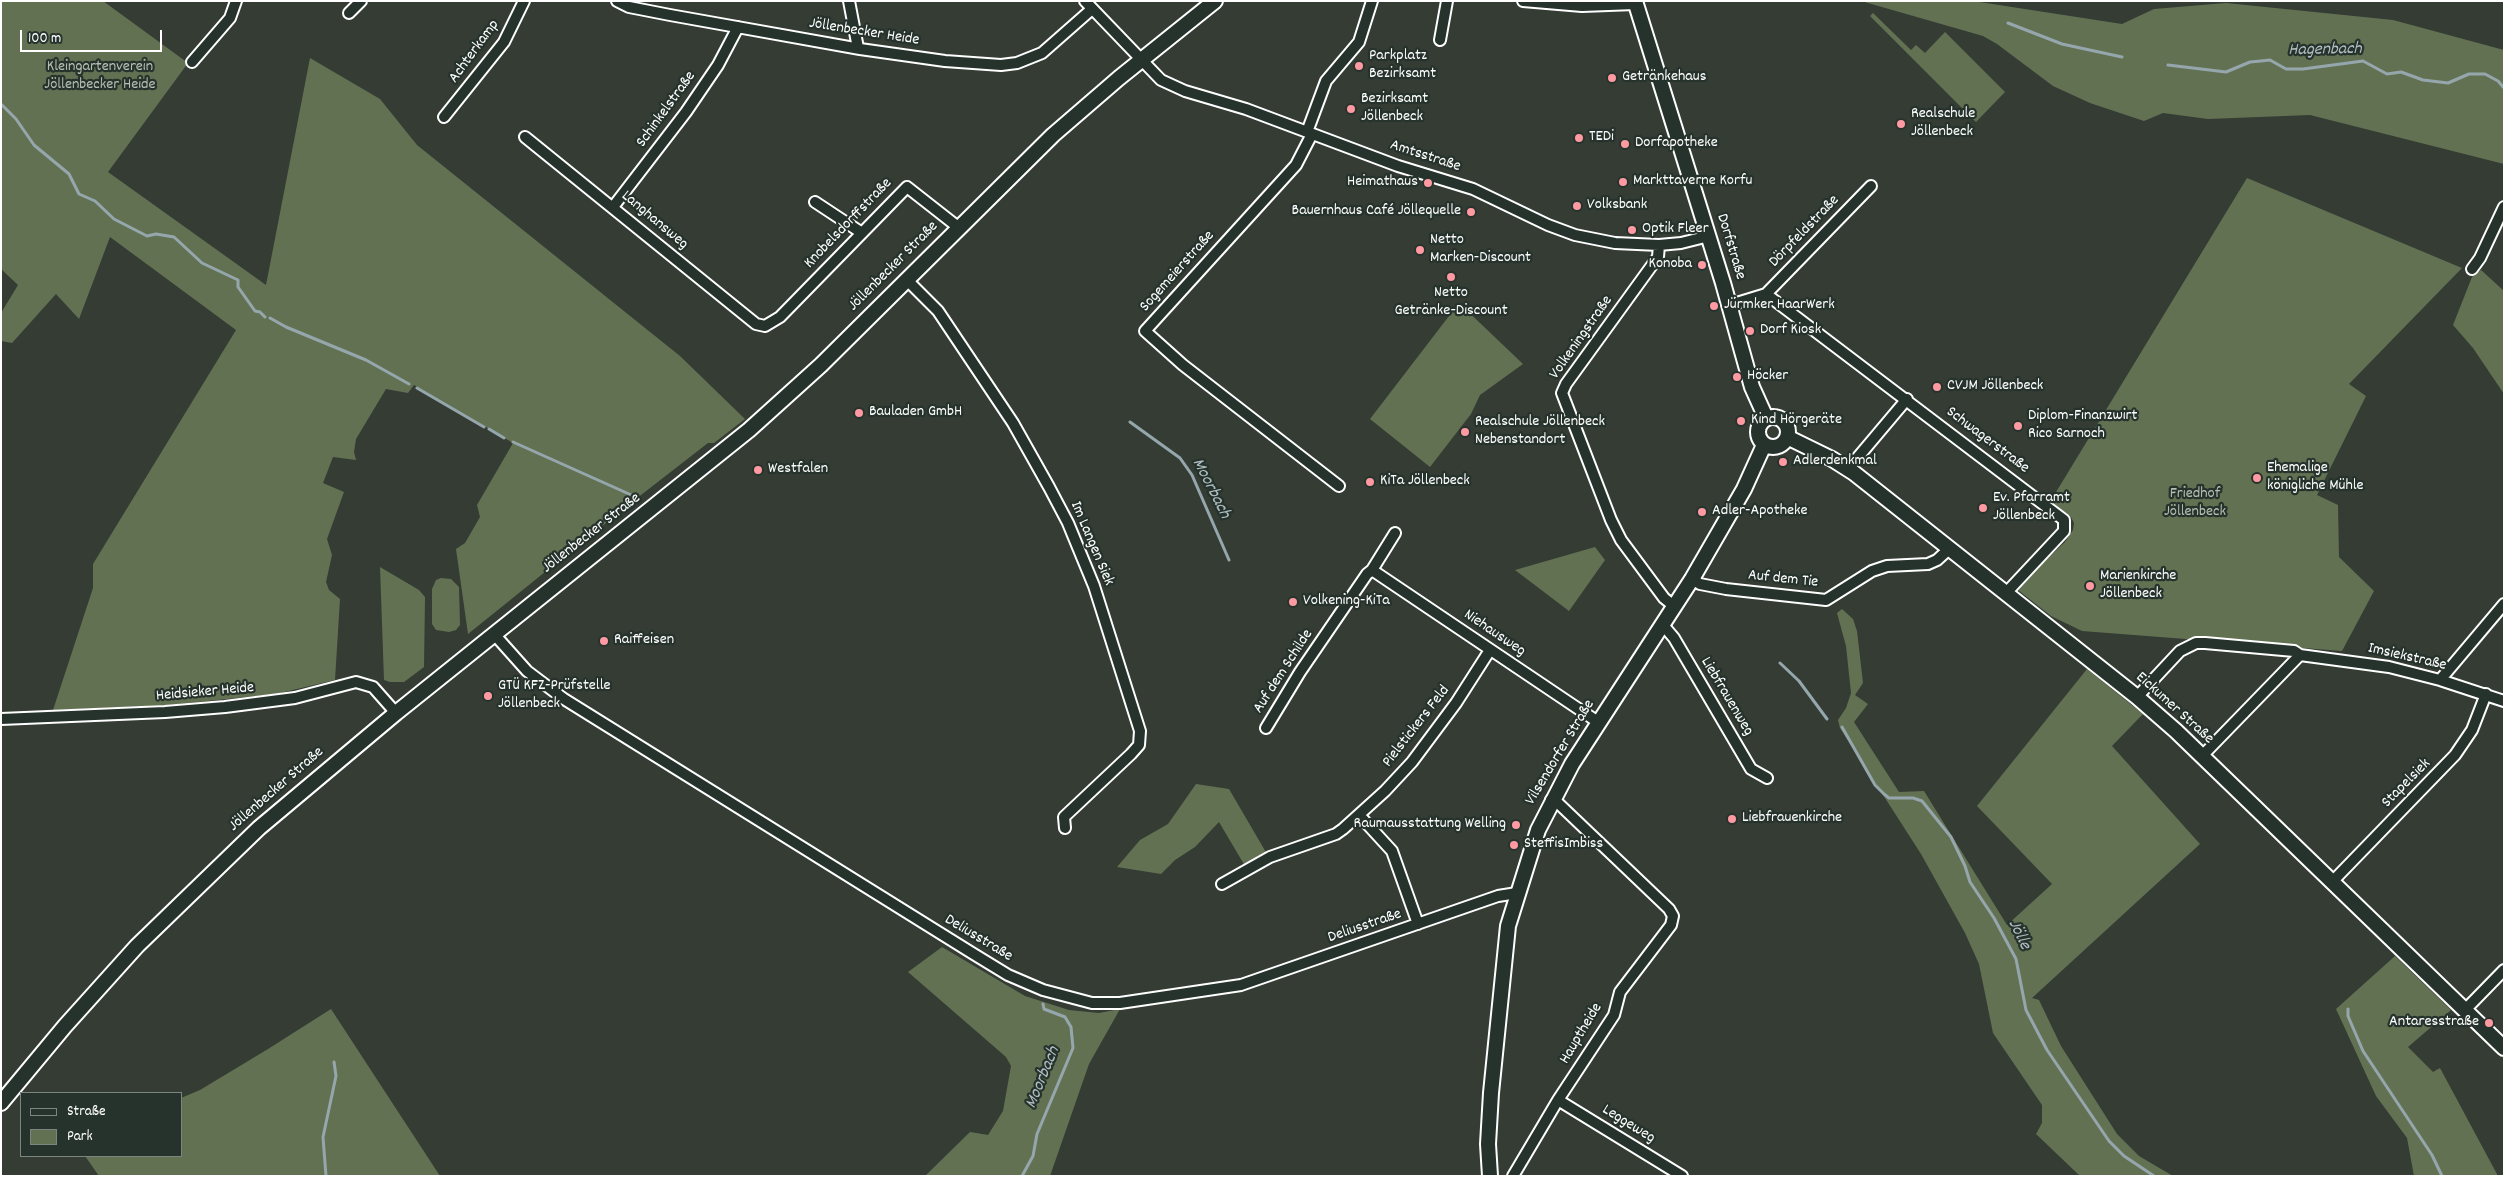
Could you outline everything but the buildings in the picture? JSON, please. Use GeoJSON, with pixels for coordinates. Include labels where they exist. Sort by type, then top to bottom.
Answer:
{"type":"FeatureCollection","features":[{"type":"Feature","properties":{"kind":"main road","name":"Jöllenbecker Straße"},"geometry":{"type":"LineString","coordinates":[[1,1103],[65,1026],[137,946],[182,900],[290,800],[749,430],[822,365],[958,227],[1059,130],[1141,60],[1215,1]]}},
{"type":"Feature","properties":{"kind":"main road","name":"Dorfstraße"},"geometry":{"type":"LineString","coordinates":[[1635,3],[1709,236],[1752,387],[1766,418]]}},
{"type":"Feature","properties":{"kind":"main road"},"geometry":{"type":"LineString","coordinates":[[1774,416],[1784,420],[1788,430],[1787,438],[1778,446],[1764,445],[1759,440],[1757,430],[1761,421],[1774,416]]}},
{"type":"Feature","properties":{"kind":"main road","name":"Eickumer Straße"},"geometry":{"type":"LineString","coordinates":[[1787,438],[1848,469],[2136,697],[2202,756],[2504,1048]]}},
{"type":"Feature","properties":{"kind":"main road","name":"Vilsendorfer Straße"},"geometry":{"type":"LineString","coordinates":[[1490,1176],[1488,1144],[1491,1093],[1508,926],[1538,830],[1551,800],[1598,722],[1692,579],[1744,489],[1764,445]]}},
{"type":"Feature","properties":{"kind":"street"},"geometry":{"type":"LineString","coordinates":[[192,62],[230,18],[236,1]]}},
{"type":"Feature","properties":{"kind":"street"},"geometry":{"type":"LineString","coordinates":[[349,13],[361,1]]}},
{"type":"Feature","properties":{"kind":"street","name":"Achterkamp"},"geometry":{"type":"LineString","coordinates":[[444,117],[504,42],[524,1]]}},
{"type":"Feature","properties":{"kind":"street","name":"Jöllenbecker Heide"},"geometry":{"type":"LineString","coordinates":[[617,1],[629,6],[858,48],[945,61],[1001,65],[1017,63],[1032,58],[1051,47],[1088,5]]}},
{"type":"Feature","properties":{"kind":"street"},"geometry":{"type":"LineString","coordinates":[[849,1],[858,48]]}},
{"type":"Feature","properties":{"kind":"street"},"geometry":{"type":"LineString","coordinates":[[1310,133],[1326,81],[1359,42],[1372,1]]}},
{"type":"Feature","properties":{"kind":"street"},"geometry":{"type":"LineString","coordinates":[[1440,40],[1447,1]]}},
{"type":"Feature","properties":{"kind":"street"},"geometry":{"type":"LineString","coordinates":[[1523,1],[1582,6],[1635,3]]}},
{"type":"Feature","properties":{"kind":"street","name":"Amtsstraße"},"geometry":{"type":"LineString","coordinates":[[1088,5],[1161,80],[1169,85],[1310,133],[1398,166],[1473,189],[1548,226],[1575,235],[1615,243],[1682,244],[1709,236]]}},
{"type":"Feature","properties":{"kind":"street","name":"Schinkelstraße"},"geometry":{"type":"LineString","coordinates":[[613,207],[686,112],[718,65],[738,27]]}},
{"type":"Feature","properties":{"kind":"street","name":"Sogemeierstraße"},"geometry":{"type":"LineString","coordinates":[[1310,133],[1296,165],[1145,332],[1183,365],[1339,486]]}},
{"type":"Feature","properties":{"kind":"street","name":"Langhansweg"},"geometry":{"type":"LineString","coordinates":[[525,137],[749,320],[764,326]]}},
{"type":"Feature","properties":{"kind":"street","name":"Knobelsdorffstraße"},"geometry":{"type":"LineString","coordinates":[[764,326],[780,317],[907,186],[958,227]]}},
{"type":"Feature","properties":{"kind":"street","name":"Dörpfeldstraße"},"geometry":{"type":"LineString","coordinates":[[1730,305],[1766,294],[1871,186]]}},
{"type":"Feature","properties":{"kind":"street"},"geometry":{"type":"LineString","coordinates":[[815,202],[862,233]]}},
{"type":"Feature","properties":{"kind":"street"},"geometry":{"type":"LineString","coordinates":[[2472,269],[2480,258],[2504,207]]}},
{"type":"Feature","properties":{"kind":"street","name":"Volkeningstraße"},"geometry":{"type":"LineString","coordinates":[[1659,245],[1658,258],[1566,384],[1562,393],[1611,520],[1621,540],[1664,598],[1675,607]]}},
{"type":"Feature","properties":{"kind":"street","name":"Im Langen Siek"},"geometry":{"type":"LineString","coordinates":[[907,280],[938,311],[1008,417],[1068,523],[1094,586],[1140,731],[1139,745],[1064,817],[1065,828]]}},
{"type":"Feature","properties":{"kind":"street","name":"Schwagerstraße"},"geometry":{"type":"LineString","coordinates":[[1766,294],[1907,399],[2064,520],[2064,531],[2006,593]]}},
{"type":"Feature","properties":{"kind":"street"},"geometry":{"type":"LineString","coordinates":[[1848,469],[1907,399]]}},
{"type":"Feature","properties":{"kind":"street","name":"Auf dem Schilde"},"geometry":{"type":"LineString","coordinates":[[1266,728],[1300,672],[1367,574],[1372,570],[1394,533]]}},
{"type":"Feature","properties":{"kind":"street","name":"Auf dem Tie"},"geometry":{"type":"LineString","coordinates":[[1692,579],[1700,584],[1726,589],[1826,600],[1872,571],[1887,566],[1928,564],[1937,560],[1949,549]]}},
{"type":"Feature","properties":{"kind":"street","name":"Niehausweg"},"geometry":{"type":"LineString","coordinates":[[1372,570],[1598,722]]}},
{"type":"Feature","properties":{"kind":"street"},"geometry":{"type":"LineString","coordinates":[[2440,680],[2504,604]]}},
{"type":"Feature","properties":{"kind":"street","name":"Liebfrauenweg"},"geometry":{"type":"LineString","coordinates":[[1663,625],[1674,638],[1751,769],[1767,778]]}},
{"type":"Feature","properties":{"kind":"street","name":"Deliusstraße"},"geometry":{"type":"LineString","coordinates":[[494,634],[527,672],[564,699],[972,953],[1008,975],[1043,990],[1092,1003],[1120,1003],[1241,985],[1498,896],[1517,893]]}},
{"type":"Feature","properties":{"kind":"street","name":"Imsiekstraße"},"geometry":{"type":"LineString","coordinates":[[2136,697],[2176,654],[2196,643],[2294,651],[2300,655],[2390,667],[2440,680],[2504,701]]}},
{"type":"Feature","properties":{"kind":"street","name":"Pielstickers Feld"},"geometry":{"type":"LineString","coordinates":[[1222,884],[1270,857],[1336,834],[1359,815],[1412,762],[1456,703],[1490,650]]}},
{"type":"Feature","properties":{"kind":"street"},"geometry":{"type":"LineString","coordinates":[[2202,756],[2300,655]]}},
{"type":"Feature","properties":{"kind":"street","name":"Heidsieker Heide"},"geometry":{"type":"LineString","coordinates":[[1,719],[156,713],[225,707],[295,698],[356,682],[374,687],[396,713]]}},
{"type":"Feature","properties":{"kind":"street","name":"Stapelsiek"},"geometry":{"type":"LineString","coordinates":[[2332,882],[2455,755],[2472,730],[2486,694]]}},
{"type":"Feature","properties":{"kind":"street","name":"Hauptheide"},"geometry":{"type":"LineString","coordinates":[[1513,1176],[1558,1100],[1614,1015],[1620,992],[1671,925],[1673,916],[1669,909],[1559,804],[1551,800]]}},
{"type":"Feature","properties":{"kind":"street"},"geometry":{"type":"LineString","coordinates":[[1359,815],[1392,851],[1418,924]]}},
{"type":"Feature","properties":{"kind":"street"},"geometry":{"type":"LineString","coordinates":[[2465,1010],[2504,970]]}},
{"type":"Feature","properties":{"kind":"street","name":"Leggeweg"},"geometry":{"type":"LineString","coordinates":[[1558,1100],[1682,1176]]}},
{"type":"Feature","properties":{"kind":"green space","name":"Kleingartenverein Jöllenbecker Heide"},"geometry":{"type":"Polygon","coordinates":[[[1,1],[103,1],[188,63],[108,172],[266,285],[310,58],[380,99],[417,145],[680,356],[745,419],[714,443],[708,443],[468,634],[456,549],[465,543],[480,517],[477,505],[513,443],[414,385],[408,393],[386,389],[356,439],[354,452],[356,460],[333,457],[323,483],[344,492],[327,539],[332,555],[326,582],[329,590],[340,599],[335,680],[276,694],[168,705],[53,710],[93,588],[93,564],[236,330],[110,237],[79,319],[56,294],[12,343],[1,341],[1,313],[18,285],[1,269],[1,1]]]}},
{"type":"Feature","properties":{"kind":"green space"},"geometry":{"type":"Polygon","coordinates":[[[1861,1],[1973,1],[2122,24],[2154,9],[2226,3],[2393,20],[2504,50],[2504,164],[2310,115],[2208,119],[2163,113],[2144,121],[2090,103],[2053,86],[1997,44],[1983,36],[1861,1]]]}},
{"type":"Feature","properties":{"kind":"green space"},"geometry":{"type":"Polygon","coordinates":[[[1873,13],[1911,50],[1916,45],[1925,53],[1945,32],[2005,92],[1976,122],[1870,16],[1873,13]]]}},
{"type":"Feature","properties":{"kind":"green space","name":"Friedhof Jöllenbeck"},"geometry":{"type":"Polygon","coordinates":[[[2247,178],[2462,268],[2349,384],[2366,396],[2317,495],[2338,505],[2339,557],[2374,591],[2342,651],[2082,631],[2051,616],[2018,590],[2018,587],[2065,542],[2073,530],[2074,523],[2071,517],[2050,502],[2247,178]]]}},
{"type":"Feature","properties":{"kind":"green space"},"geometry":{"type":"Polygon","coordinates":[[[2481,270],[2504,291],[2504,394],[2473,348],[2453,325],[2472,277],[2481,270]]]}},
{"type":"Feature","properties":{"kind":"green space"},"geometry":{"type":"Polygon","coordinates":[[[1459,303],[1523,364],[1480,395],[1471,414],[1430,467],[1370,419],[1459,303]]]}},
{"type":"Feature","properties":{"kind":"green space"},"geometry":{"type":"Polygon","coordinates":[[[1595,547],[1605,560],[1569,611],[1515,570],[1595,547]]]}},
{"type":"Feature","properties":{"kind":"green space"},"geometry":{"type":"Polygon","coordinates":[[[380,567],[419,590],[425,597],[424,667],[404,682],[384,680],[380,567]]]}},
{"type":"Feature","properties":{"kind":"green space"},"geometry":{"type":"Polygon","coordinates":[[[441,578],[451,579],[459,587],[460,625],[456,630],[449,632],[436,630],[432,624],[432,589],[436,580],[441,578]]]}},
{"type":"Feature","properties":{"kind":"green space"},"geometry":{"type":"Polygon","coordinates":[[[1842,609],[1853,619],[1857,631],[1863,683],[1855,695],[1868,704],[1854,722],[1899,792],[1924,791],[2007,925],[2052,884],[1977,806],[2087,669],[2143,714],[2112,746],[2200,844],[2032,998],[2039,1000],[2061,1046],[2117,1134],[2139,1156],[2173,1176],[2080,1176],[2036,1134],[2042,1123],[2042,1105],[1993,1033],[1979,964],[1965,933],[1921,854],[1840,728],[1838,720],[1846,708],[1851,693],[1846,646],[1837,613],[1842,609]]]}},
{"type":"Feature","properties":{"kind":"green space"},"geometry":{"type":"Polygon","coordinates":[[[1196,784],[1229,789],[1267,854],[1245,866],[1219,822],[1195,847],[1175,860],[1161,874],[1117,867],[1140,840],[1168,824],[1196,784]]]}},
{"type":"Feature","properties":{"kind":"green space"},"geometry":{"type":"Polygon","coordinates":[[[942,947],[1025,996],[1069,1010],[1099,1013],[1120,1009],[1089,1064],[1050,1176],[925,1176],[970,1132],[988,1135],[1003,1111],[1011,1066],[1006,1057],[908,972],[942,947]]]}},
{"type":"Feature","properties":{"kind":"green space"},"geometry":{"type":"Polygon","coordinates":[[[2395,956],[2451,1010],[2408,1047],[2433,1072],[2440,1068],[2498,1176],[2414,1176],[2407,1138],[2376,1096],[2336,1009],[2395,956]]]}},
{"type":"Feature","properties":{"kind":"green space"},"geometry":{"type":"Polygon","coordinates":[[[331,1009],[440,1176],[99,1176],[86,1157],[182,1157],[182,1098],[200,1090],[331,1009]]]}},
{"type":"Feature","properties":{"kind":"waterway","name":"Hagenbach"},"geometry":{"type":"LineString","coordinates":[[2008,23],[2062,44],[2122,57]]}},
{"type":"Feature","properties":{"kind":"waterway","name":"Hagenbach"},"geometry":{"type":"LineString","coordinates":[[2168,65],[2226,72],[2250,62],[2270,60],[2286,69],[2303,69],[2363,61],[2387,74],[2401,72],[2423,80],[2448,83],[2469,74],[2485,74],[2498,81],[2504,88]]}},
{"type":"Feature","properties":{"kind":"waterway"},"geometry":{"type":"LineString","coordinates":[[1,104],[16,119],[34,145],[69,174],[79,194],[95,201],[114,219],[147,236],[156,234],[174,237],[202,263],[238,280],[238,287],[255,311],[260,312],[265,317]]}},
{"type":"Feature","properties":{"kind":"waterway"},"geometry":{"type":"LineString","coordinates":[[270,318],[286,327],[366,360],[409,384]]}},
{"type":"Feature","properties":{"kind":"waterway"},"geometry":{"type":"LineString","coordinates":[[417,388],[484,427]]}},
{"type":"Feature","properties":{"kind":"waterway","name":"Moorbach"},"geometry":{"type":"LineString","coordinates":[[1130,422],[1180,458],[1192,475],[1229,560]]}},
{"type":"Feature","properties":{"kind":"waterway"},"geometry":{"type":"LineString","coordinates":[[489,429],[504,438]]}},
{"type":"Feature","properties":{"kind":"waterway"},"geometry":{"type":"LineString","coordinates":[[513,442],[638,498]]}},
{"type":"Feature","properties":{"kind":"waterway","name":"Jölle"},"geometry":{"type":"LineString","coordinates":[[1780,663],[1799,681],[1827,719]]}},
{"type":"Feature","properties":{"kind":"waterway","name":"Jölle"},"geometry":{"type":"LineString","coordinates":[[1842,727],[1875,785],[1889,798],[1913,798],[1922,801],[1951,837],[1965,866],[1970,882],[1994,918],[2016,959],[2026,1010],[2047,1050],[2109,1141],[2124,1156],[2154,1176]]}},
{"type":"Feature","properties":{"kind":"waterway","name":"Moorbach"},"geometry":{"type":"LineString","coordinates":[[1022,1176],[1033,1156],[1037,1134],[1073,1048],[1071,1027],[1065,1017],[1044,1009],[1043,1004]]}},
{"type":"Feature","properties":{"kind":"waterway"},"geometry":{"type":"LineString","coordinates":[[2348,1009],[2348,1016],[2363,1051],[2432,1155],[2442,1176]]}},
{"type":"Feature","properties":{"kind":"waterway"},"geometry":{"type":"LineString","coordinates":[[326,1176],[323,1137],[336,1076],[334,1062]]}},
{"type":"Feature","properties":{"kind":"place","name":"Parkplatz Bezirksamt"},"geometry":{"type":"Point","coordinates":[1359,66]}},
{"type":"Feature","properties":{"kind":"place","name":"Getränkehaus"},"geometry":{"type":"Point","coordinates":[1612,78]}},
{"type":"Feature","properties":{"kind":"place","name":"Bezirksamt Jöllenbeck"},"geometry":{"type":"Point","coordinates":[1351,109]}},
{"type":"Feature","properties":{"kind":"place","name":"Realschule Jöllenbeck"},"geometry":{"type":"Point","coordinates":[1901,124]}},
{"type":"Feature","properties":{"kind":"place","name":"TEDi"},"geometry":{"type":"Point","coordinates":[1579,138]}},
{"type":"Feature","properties":{"kind":"place","name":"Dorfapotheke"},"geometry":{"type":"Point","coordinates":[1625,144]}},
{"type":"Feature","properties":{"kind":"place","name":"Markttaverne Korfu"},"geometry":{"type":"Point","coordinates":[1623,182]}},
{"type":"Feature","properties":{"kind":"place","name":"Heimathaus"},"geometry":{"type":"Point","coordinates":[1428,183]}},
{"type":"Feature","properties":{"kind":"place","name":"Volksbank"},"geometry":{"type":"Point","coordinates":[1577,206]}},
{"type":"Feature","properties":{"kind":"place","name":"Bauernhaus Café Jöllequelle"},"geometry":{"type":"Point","coordinates":[1471,212]}},
{"type":"Feature","properties":{"kind":"place","name":"Optik Fleer"},"geometry":{"type":"Point","coordinates":[1632,230]}},
{"type":"Feature","properties":{"kind":"place","name":"Netto Marken-Discount"},"geometry":{"type":"Point","coordinates":[1420,250]}},
{"type":"Feature","properties":{"kind":"place","name":"Konoba"},"geometry":{"type":"Point","coordinates":[1702,265]}},
{"type":"Feature","properties":{"kind":"place","name":"Netto Getränke-Discount"},"geometry":{"type":"Point","coordinates":[1451,277]}},
{"type":"Feature","properties":{"kind":"place","name":"Jürmker HaarWerk"},"geometry":{"type":"Point","coordinates":[1714,306]}},
{"type":"Feature","properties":{"kind":"place","name":"Dorf Kiosk"},"geometry":{"type":"Point","coordinates":[1750,331]}},
{"type":"Feature","properties":{"kind":"place","name":"Höcker"},"geometry":{"type":"Point","coordinates":[1737,377]}},
{"type":"Feature","properties":{"kind":"place","name":"CVJM Jöllenbeck"},"geometry":{"type":"Point","coordinates":[1937,387]}},
{"type":"Feature","properties":{"kind":"place","name":"Bauladen GmbH"},"geometry":{"type":"Point","coordinates":[859,413]}},
{"type":"Feature","properties":{"kind":"place","name":"Kind Hörgeräte"},"geometry":{"type":"Point","coordinates":[1741,421]}},
{"type":"Feature","properties":{"kind":"place","name":"Diplom-Finanzwirt Rico Sarnoch"},"geometry":{"type":"Point","coordinates":[2018,426]}},
{"type":"Feature","properties":{"kind":"place","name":"Realschule Jöllenbeck Nebenstandort"},"geometry":{"type":"Point","coordinates":[1465,432]}},
{"type":"Feature","properties":{"kind":"place","name":"Adlerdenkmal"},"geometry":{"type":"Point","coordinates":[1783,462]}},
{"type":"Feature","properties":{"kind":"place","name":"Westfalen"},"geometry":{"type":"Point","coordinates":[758,470]}},
{"type":"Feature","properties":{"kind":"place","name":"Ehemalige königliche Mühle"},"geometry":{"type":"Point","coordinates":[2257,478]}},
{"type":"Feature","properties":{"kind":"place","name":"KiTa Jöllenbeck"},"geometry":{"type":"Point","coordinates":[1370,482]}},
{"type":"Feature","properties":{"kind":"place","name":"Ev. Pfarramt Jöllenbeck"},"geometry":{"type":"Point","coordinates":[1983,508]}},
{"type":"Feature","properties":{"kind":"place","name":"Adler-Apotheke"},"geometry":{"type":"Point","coordinates":[1702,512]}},
{"type":"Feature","properties":{"kind":"place","name":"Marienkirche Jöllenbeck"},"geometry":{"type":"Point","coordinates":[2090,586]}},
{"type":"Feature","properties":{"kind":"place","name":"Volkening-KiTa"},"geometry":{"type":"Point","coordinates":[1293,602]}},
{"type":"Feature","properties":{"kind":"place","name":"Raiffeisen"},"geometry":{"type":"Point","coordinates":[604,641]}},
{"type":"Feature","properties":{"kind":"place","name":"GTÜ KFZ-Prüfstelle Jöllenbeck"},"geometry":{"type":"Point","coordinates":[488,696]}},
{"type":"Feature","properties":{"kind":"place","name":"Liebfrauenkirche"},"geometry":{"type":"Point","coordinates":[1732,819]}},
{"type":"Feature","properties":{"kind":"place","name":"Raumausstattung Welling"},"geometry":{"type":"Point","coordinates":[1516,825]}},
{"type":"Feature","properties":{"kind":"place","name":"SteffisImbiss"},"geometry":{"type":"Point","coordinates":[1514,845]}},
{"type":"Feature","properties":{"kind":"place","name":"Antaresstraße"},"geometry":{"type":"Point","coordinates":[2489,1023]}}]}
